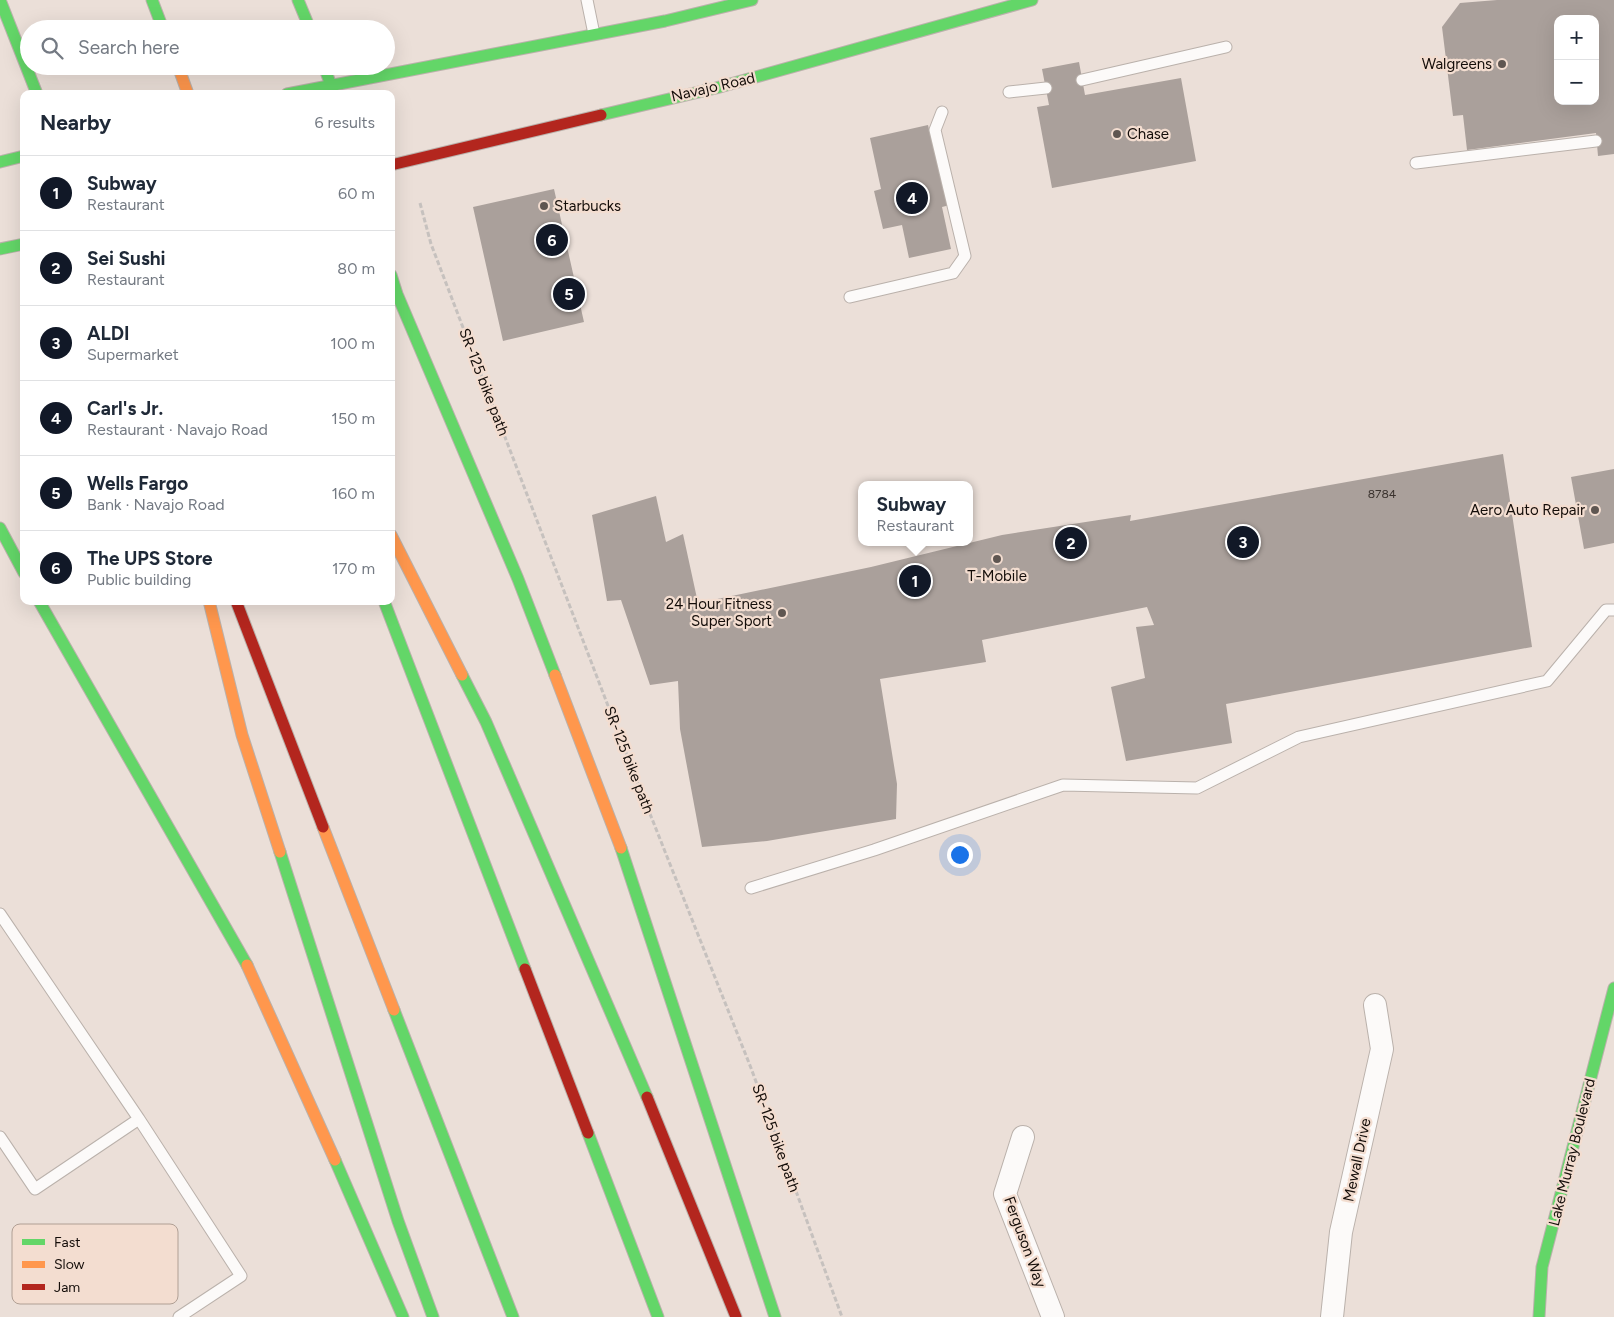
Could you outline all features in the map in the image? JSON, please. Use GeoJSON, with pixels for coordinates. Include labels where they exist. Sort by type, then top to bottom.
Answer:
{"type":"FeatureCollection","features":[{"type":"Feature","properties":{"kind":"main road"},"geometry":{"type":"LineString","coordinates":[[0,0],[20,50]]}},
{"type":"Feature","properties":{"kind":"main road"},"geometry":{"type":"LineString","coordinates":[[152,0],[159,20]]}},
{"type":"Feature","properties":{"kind":"main road"},"geometry":{"type":"LineString","coordinates":[[298,0],[306,20]]}},
{"type":"Feature","properties":{"kind":"main road"},"geometry":{"type":"LineString","coordinates":[[327,75],[332,89],[752,0]]}},
{"type":"Feature","properties":{"kind":"main road"},"geometry":{"type":"LineString","coordinates":[[1000,10],[1014,0]]}},
{"type":"Feature","properties":{"kind":"main road","name":"Navajo Road"},"geometry":{"type":"LineString","coordinates":[[395,163],[726,85],[1032,0]]}},
{"type":"Feature","properties":{"kind":"main road"},"geometry":{"type":"LineString","coordinates":[[30,75],[35,90]]}},
{"type":"Feature","properties":{"kind":"main road"},"geometry":{"type":"LineString","coordinates":[[181,75],[187,90]]}},
{"type":"Feature","properties":{"kind":"main road"},"geometry":{"type":"LineString","coordinates":[[0,162],[20,157]]}},
{"type":"Feature","properties":{"kind":"main road"},"geometry":{"type":"LineString","coordinates":[[0,250],[20,245]]}},
{"type":"Feature","properties":{"kind":"main road"},"geometry":{"type":"LineString","coordinates":[[395,288],[518,579],[608,810],[775,1317]]}},
{"type":"Feature","properties":{"kind":"main road"},"geometry":{"type":"LineString","coordinates":[[0,528],[20,565]]}},
{"type":"Feature","properties":{"kind":"main road"},"geometry":{"type":"LineString","coordinates":[[395,543],[486,722],[618,1024],[736,1317]]}},
{"type":"Feature","properties":{"kind":"main road"},"geometry":{"type":"LineString","coordinates":[[41,605],[71,660],[239,949],[301,1082],[403,1317]]}},
{"type":"Feature","properties":{"kind":"main road"},"geometry":{"type":"LineString","coordinates":[[210,605],[242,735],[395,1212],[433,1317]]}},
{"type":"Feature","properties":{"kind":"main road"},"geometry":{"type":"LineString","coordinates":[[238,605],[513,1317]]}},
{"type":"Feature","properties":{"kind":"main road"},"geometry":{"type":"LineString","coordinates":[[386,605],[658,1317]]}},
{"type":"Feature","properties":{"kind":"main road","name":"Lake Murray Boulevard"},"geometry":{"type":"LineString","coordinates":[[1540,1317],[1542,1268],[1614,988]]}},
{"type":"Feature","properties":{"kind":"street","name":"Mewall Drive"},"geometry":{"type":"LineString","coordinates":[[1332,1317],[1341,1232],[1382,1049],[1375,1004]]}},
{"type":"Feature","properties":{"kind":"street","name":"Ferguson Way"},"geometry":{"type":"LineString","coordinates":[[1023,1137],[1004,1194],[1053,1317]]}},
{"type":"Feature","properties":{"kind":"lane"},"geometry":{"type":"LineString","coordinates":[[587,0],[594,34]]}},
{"type":"Feature","properties":{"kind":"lane"},"geometry":{"type":"LineString","coordinates":[[1082,80],[1226,47]]}},
{"type":"Feature","properties":{"kind":"lane"},"geometry":{"type":"LineString","coordinates":[[1009,92],[1046,88]]}},
{"type":"Feature","properties":{"kind":"lane"},"geometry":{"type":"LineString","coordinates":[[850,297],[953,272],[964,256],[935,130],[942,112]]}},
{"type":"Feature","properties":{"kind":"lane"},"geometry":{"type":"LineString","coordinates":[[1416,163],[1596,141]]}},
{"type":"Feature","properties":{"kind":"lane"},"geometry":{"type":"LineString","coordinates":[[751,888],[874,850],[1063,785],[1197,788],[1300,738],[1547,681],[1606,610],[1614,610]]}},
{"type":"Feature","properties":{"kind":"lane"},"geometry":{"type":"LineString","coordinates":[[0,914],[139,1119],[241,1276],[179,1317]]}},
{"type":"Feature","properties":{"kind":"lane"},"geometry":{"type":"LineString","coordinates":[[0,1137],[35,1188],[139,1119]]}},
{"type":"Feature","properties":{"kind":"path","name":"SR-125 bike path"},"geometry":{"type":"LineString","coordinates":[[420,203],[430,244],[629,762],[751,1068],[842,1317]]}},
{"type":"Feature","properties":{"kind":"building","name":"Walgreens"},"geometry":{"type":"Polygon","coordinates":[[[1497,0],[1614,0],[1614,154],[1598,156],[1596,133],[1467,150],[1463,115],[1453,116],[1442,27],[1460,3],[1497,0]]]}},
{"type":"Feature","properties":{"kind":"building","name":"Chase"},"geometry":{"type":"Polygon","coordinates":[[[1079,62],[1085,95],[1181,78],[1196,161],[1052,188],[1037,107],[1049,105],[1042,69],[1079,62]]]}},
{"type":"Feature","properties":{"kind":"building"},"geometry":{"type":"Polygon","coordinates":[[[928,125],[943,189],[947,189],[950,205],[942,207],[951,249],[909,258],[902,225],[883,229],[874,191],[881,189],[870,138],[928,125]]]}},
{"type":"Feature","properties":{"kind":"building"},"geometry":{"type":"Polygon","coordinates":[[[554,189],[584,322],[503,341],[473,207],[554,189]]]}},
{"type":"Feature","properties":{"kind":"building"},"geometry":{"type":"Polygon","coordinates":[[[1503,454],[1532,647],[1226,704],[1232,743],[1126,761],[1111,687],[1145,678],[1136,627],[1154,625],[1147,607],[982,640],[986,662],[880,679],[897,784],[896,819],[767,841],[702,847],[680,729],[678,681],[650,685],[621,600],[607,601],[592,515],[656,496],[666,542],[683,534],[698,603],[871,567],[957,546],[973,546],[973,542],[1002,535],[1131,515],[1130,521],[1503,454]]]}},
{"type":"Feature","properties":{"kind":"building","name":"Aero Auto Repair"},"geometry":{"type":"Polygon","coordinates":[[[1614,469],[1614,543],[1584,549],[1571,477],[1614,469]]]}},
{"type":"Feature","properties":{"kind":"traffic: fast"},"geometry":{"type":"LineString","coordinates":[[0,0],[20,51]]}},
{"type":"Feature","properties":{"kind":"traffic: fast"},"geometry":{"type":"LineString","coordinates":[[152,0],[160,20]]}},
{"type":"Feature","properties":{"kind":"traffic: fast"},"geometry":{"type":"LineString","coordinates":[[298,0],[306,20]]}},
{"type":"Feature","properties":{"kind":"traffic: fast"},"geometry":{"type":"LineString","coordinates":[[395,73],[665,21],[752,0]]}},
{"type":"Feature","properties":{"kind":"traffic: fast"},"geometry":{"type":"LineString","coordinates":[[601,115],[716,88],[1032,0]]}},
{"type":"Feature","properties":{"kind":"traffic: fast"},"geometry":{"type":"LineString","coordinates":[[30,75],[35,90]]}},
{"type":"Feature","properties":{"kind":"traffic: fast"},"geometry":{"type":"LineString","coordinates":[[327,75],[333,90]]}},
{"type":"Feature","properties":{"kind":"traffic: fast"},"geometry":{"type":"LineString","coordinates":[[308,90],[385,75]]}},
{"type":"Feature","properties":{"kind":"traffic: fast"},"geometry":{"type":"LineString","coordinates":[[0,162],[20,157]]}},
{"type":"Feature","properties":{"kind":"traffic: fast"},"geometry":{"type":"LineString","coordinates":[[0,249],[20,245]]}},
{"type":"Feature","properties":{"kind":"traffic: fast"},"geometry":{"type":"LineString","coordinates":[[395,288],[518,579],[555,675]]}},
{"type":"Feature","properties":{"kind":"traffic: fast"},"geometry":{"type":"LineString","coordinates":[[0,528],[20,566]]}},
{"type":"Feature","properties":{"kind":"traffic: fast"},"geometry":{"type":"LineString","coordinates":[[41,605],[247,965]]}},
{"type":"Feature","properties":{"kind":"traffic: fast"},"geometry":{"type":"LineString","coordinates":[[386,605],[525,969]]}},
{"type":"Feature","properties":{"kind":"traffic: fast"},"geometry":{"type":"LineString","coordinates":[[462,675],[486,722],[647,1097]]}},
{"type":"Feature","properties":{"kind":"traffic: fast"},"geometry":{"type":"LineString","coordinates":[[621,848],[775,1317]]}},
{"type":"Feature","properties":{"kind":"traffic: fast"},"geometry":{"type":"LineString","coordinates":[[280,852],[398,1221],[433,1317]]}},
{"type":"Feature","properties":{"kind":"traffic: fast"},"geometry":{"type":"LineString","coordinates":[[1539,1317],[1542,1267],[1614,988]]}},
{"type":"Feature","properties":{"kind":"traffic: fast"},"geometry":{"type":"LineString","coordinates":[[394,1010],[513,1317]]}},
{"type":"Feature","properties":{"kind":"traffic: fast"},"geometry":{"type":"LineString","coordinates":[[588,1133],[658,1317]]}},
{"type":"Feature","properties":{"kind":"traffic: fast"},"geometry":{"type":"LineString","coordinates":[[335,1160],[403,1317]]}},
{"type":"Feature","properties":{"kind":"traffic: slow"},"geometry":{"type":"LineString","coordinates":[[181,75],[187,90]]}},
{"type":"Feature","properties":{"kind":"traffic: slow"},"geometry":{"type":"LineString","coordinates":[[395,543],[462,675]]}},
{"type":"Feature","properties":{"kind":"traffic: slow"},"geometry":{"type":"LineString","coordinates":[[210,605],[242,735],[280,852]]}},
{"type":"Feature","properties":{"kind":"traffic: slow"},"geometry":{"type":"LineString","coordinates":[[555,675],[621,848]]}},
{"type":"Feature","properties":{"kind":"traffic: slow"},"geometry":{"type":"LineString","coordinates":[[323,827],[394,1010]]}},
{"type":"Feature","properties":{"kind":"traffic: slow"},"geometry":{"type":"LineString","coordinates":[[247,965],[335,1160]]}},
{"type":"Feature","properties":{"kind":"traffic: jam"},"geometry":{"type":"LineString","coordinates":[[395,164],[601,115]]}},
{"type":"Feature","properties":{"kind":"traffic: jam"},"geometry":{"type":"LineString","coordinates":[[238,605],[323,827]]}},
{"type":"Feature","properties":{"kind":"traffic: jam"},"geometry":{"type":"LineString","coordinates":[[525,969],[588,1133]]}},
{"type":"Feature","properties":{"kind":"traffic: jam"},"geometry":{"type":"LineString","coordinates":[[647,1097],[736,1317]]}},
{"type":"Feature","properties":{"kind":"place","name":"Walgreens"},"geometry":{"type":"Point","coordinates":[1502,64]}},
{"type":"Feature","properties":{"kind":"place","name":"Chase"},"geometry":{"type":"Point","coordinates":[1117,134]}},
{"type":"Feature","properties":{"kind":"place","name":"Carl's Jr."},"geometry":{"type":"Point","coordinates":[912,198]}},
{"type":"Feature","properties":{"kind":"place","name":"Starbucks"},"geometry":{"type":"Point","coordinates":[544,206]}},
{"type":"Feature","properties":{"kind":"place","name":"The UPS Store"},"geometry":{"type":"Point","coordinates":[552,240]}},
{"type":"Feature","properties":{"kind":"place","name":"Wells Fargo"},"geometry":{"type":"Point","coordinates":[569,294]}},
{"type":"Feature","properties":{"kind":"place","name":"Aero Auto Repair"},"geometry":{"type":"Point","coordinates":[1595,510]}},
{"type":"Feature","properties":{"kind":"place","name":"ALDI"},"geometry":{"type":"Point","coordinates":[1243,542]}},
{"type":"Feature","properties":{"kind":"place","name":"Sei Sushi"},"geometry":{"type":"Point","coordinates":[1071,543]}},
{"type":"Feature","properties":{"kind":"place","name":"T-Mobile"},"geometry":{"type":"Point","coordinates":[997,559]}},
{"type":"Feature","properties":{"kind":"place","name":"Subway"},"geometry":{"type":"Point","coordinates":[915,581]}},
{"type":"Feature","properties":{"kind":"place","name":"24 Hour Fitness Super Sport"},"geometry":{"type":"Point","coordinates":[782,613]}}]}
